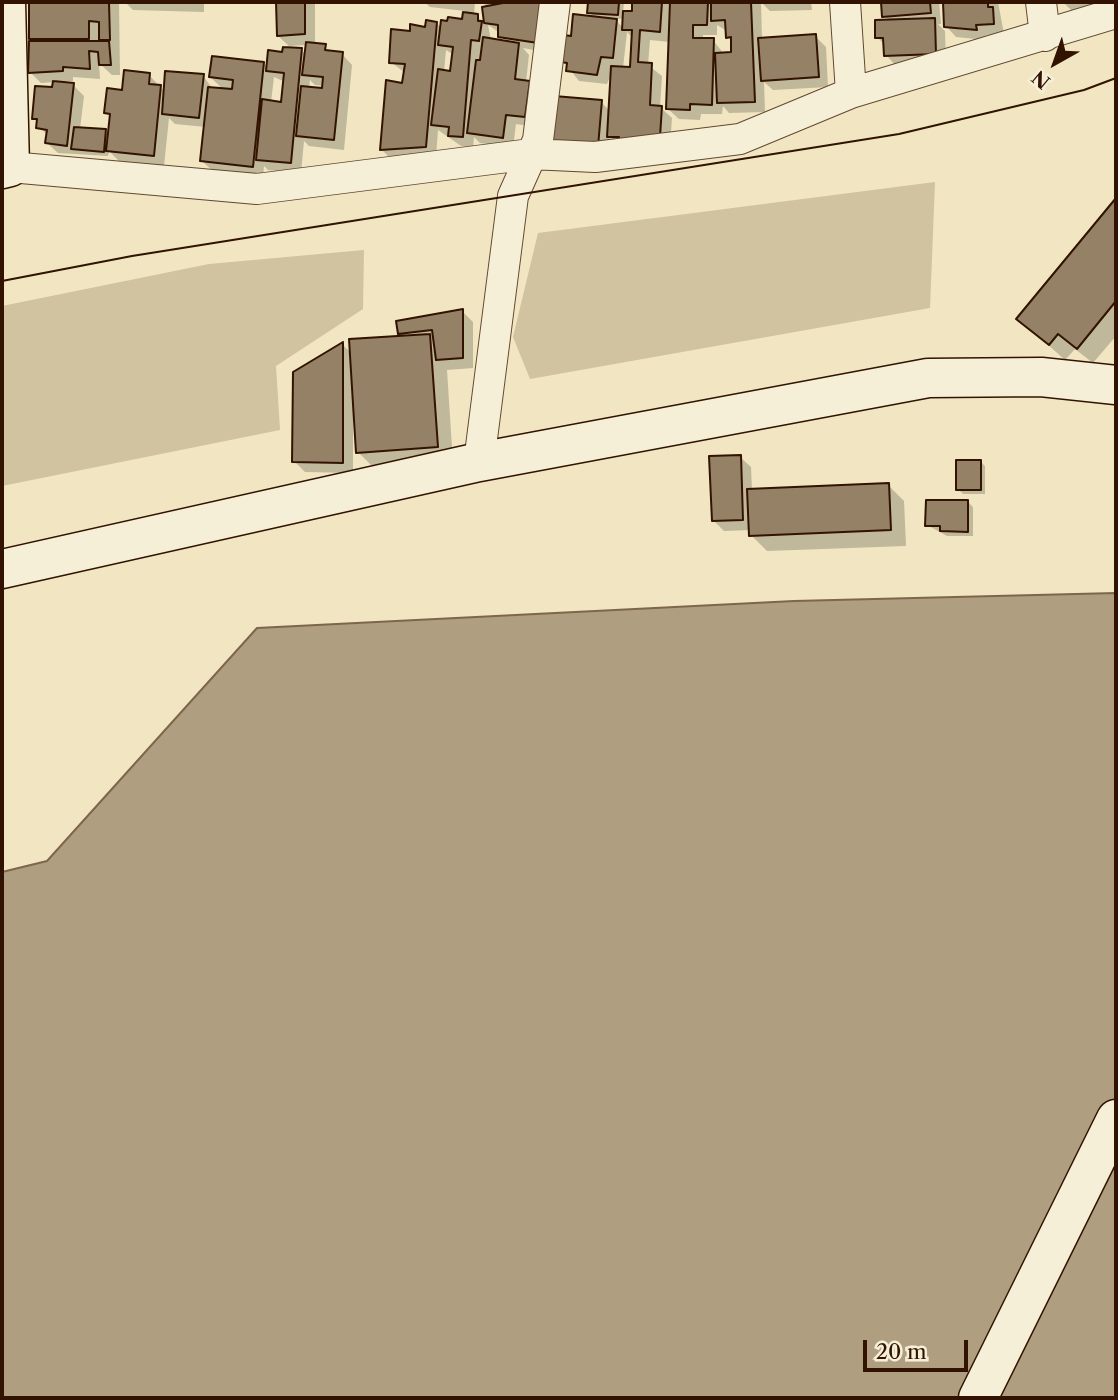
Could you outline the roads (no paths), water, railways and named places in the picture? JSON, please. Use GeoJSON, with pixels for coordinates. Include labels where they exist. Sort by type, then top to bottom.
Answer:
{"type":"FeatureCollection","features":[{"type":"Feature","properties":{"kind":"street"},"geometry":{"type":"LineString","coordinates":[[6,2],[6,168],[257,189],[531,154],[595,157],[740,139],[851,93],[1116,13]]}},
{"type":"Feature","properties":{"kind":"street"},"geometry":{"type":"LineString","coordinates":[[479,462],[513,196],[538,140],[555,2]]}},
{"type":"Feature","properties":{"kind":"street"},"geometry":{"type":"LineString","coordinates":[[845,2],[851,93]]}},
{"type":"Feature","properties":{"kind":"street"},"geometry":{"type":"LineString","coordinates":[[1041,2],[1045,36]]}},
{"type":"Feature","properties":{"kind":"street"},"geometry":{"type":"LineString","coordinates":[[2,569],[479,462],[928,378],[1041,377],[1116,385]]}},
{"type":"Feature","properties":{"kind":"street"},"geometry":{"type":"LineString","coordinates":[[978,1398],[1116,1119]]}},
{"type":"Feature","properties":{"kind":"tram line"},"geometry":{"type":"LineString","coordinates":[[2,281],[132,256],[899,134],[1084,90],[1116,78]]}}]}
